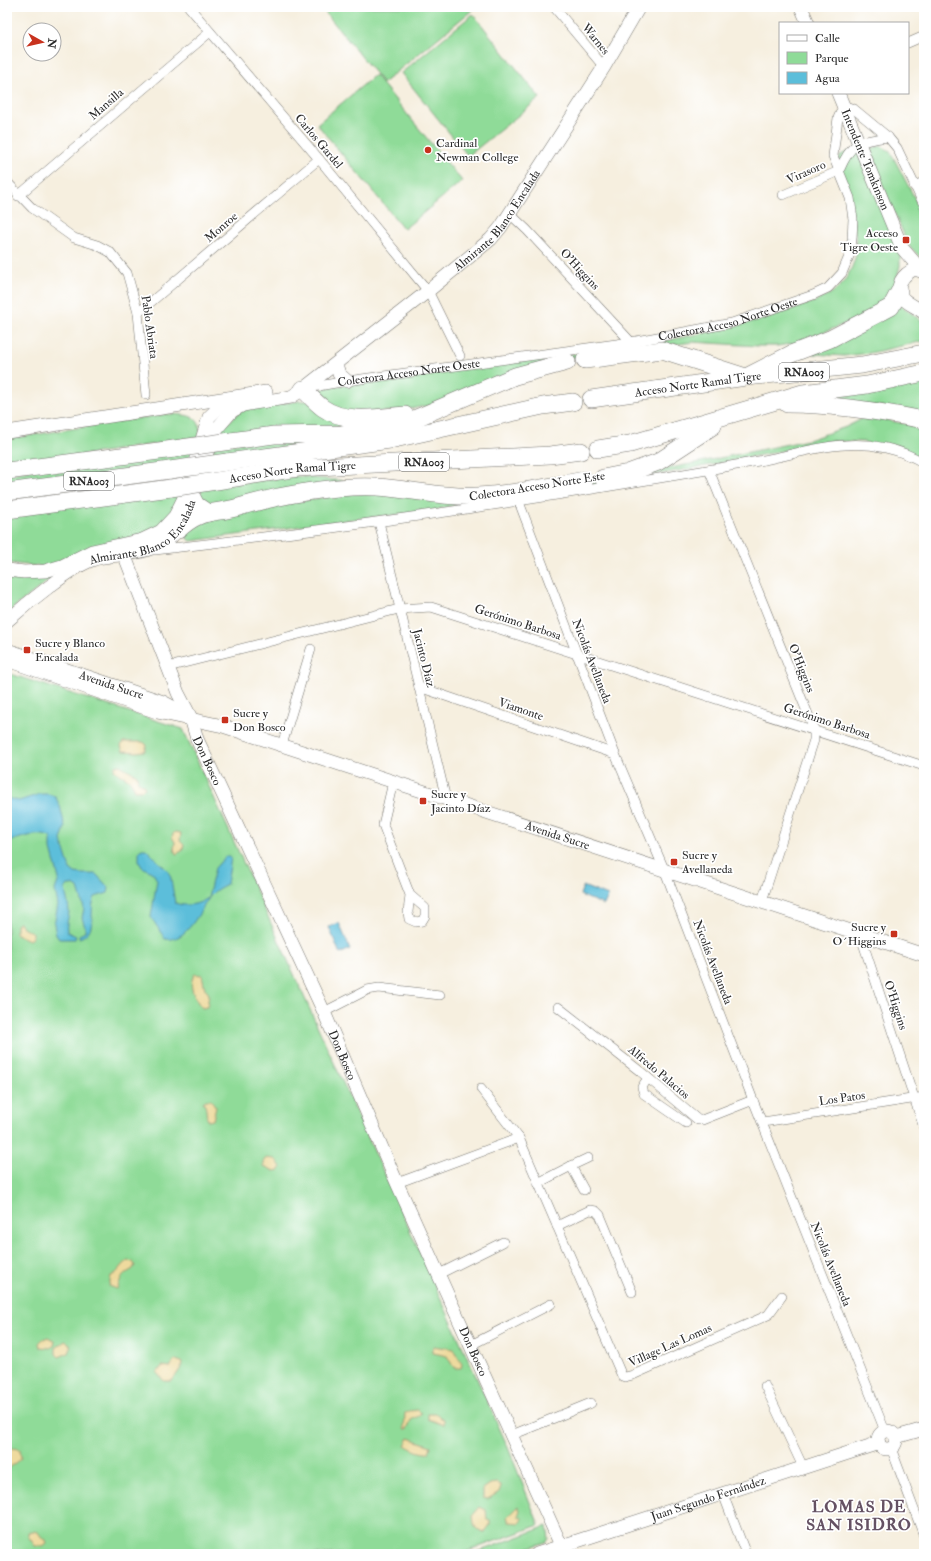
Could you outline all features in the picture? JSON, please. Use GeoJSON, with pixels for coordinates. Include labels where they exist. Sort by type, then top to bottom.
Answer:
{"type":"FeatureCollection","features":[{"type":"Feature","properties":{"kind":"highway"},"geometry":{"type":"LineString","coordinates":[[585,360],[662,350],[746,377],[792,354],[830,338],[891,307],[901,284]]}},
{"type":"Feature","properties":{"kind":"highway","name":"Acceso Norte Ramal Tigre"},"geometry":{"type":"LineString","coordinates":[[591,399],[746,377],[862,365],[924,353]]}},
{"type":"Feature","properties":{"kind":"highway"},"geometry":{"type":"LineString","coordinates":[[7,471],[274,435],[342,434],[382,429],[400,425],[515,376],[567,362]]}},
{"type":"Feature","properties":{"kind":"highway","name":"RNA003"},"geometry":{"type":"LineString","coordinates":[[598,449],[630,444],[803,393],[867,385],[924,373]]}},
{"type":"Feature","properties":{"kind":"highway"},"geometry":{"type":"LineString","coordinates":[[303,389],[324,409],[342,416],[388,416],[442,408]]}},
{"type":"Feature","properties":{"kind":"highway","name":"Acceso Norte Ramal Tigre"},"geometry":{"type":"LineString","coordinates":[[7,492],[390,440],[543,406],[573,402]]}},
{"type":"Feature","properties":{"kind":"highway"},"geometry":{"type":"LineString","coordinates":[[757,406],[810,404],[860,408],[924,420]]}},
{"type":"Feature","properties":{"kind":"highway"},"geometry":{"type":"LineString","coordinates":[[603,478],[628,473],[658,462],[728,416]]}},
{"type":"Feature","properties":{"kind":"highway","name":"Acceso Norte Ramal Tigre"},"geometry":{"type":"LineString","coordinates":[[7,510],[183,492],[229,479],[298,468],[550,455],[581,451]]}},
{"type":"Feature","properties":{"kind":"highway"},"geometry":{"type":"LineString","coordinates":[[178,530],[189,520],[198,515],[237,507],[262,499],[343,488],[379,487],[478,496],[585,480]]}},
{"type":"Feature","properties":{"kind":"highway"},"geometry":{"type":"LineString","coordinates":[[183,492],[201,510],[208,513]]}},
{"type":"Feature","properties":{"kind":"main road","name":"Almirante Blanco Encalada"},"geometry":{"type":"LineString","coordinates":[[8,619],[78,567],[100,558],[150,550],[171,538],[178,530],[183,492],[213,433],[232,411],[243,405],[291,397],[336,364],[491,239],[510,214],[604,67],[639,7]]}},
{"type":"Feature","properties":{"kind":"main road"},"geometry":{"type":"LineString","coordinates":[[801,7],[808,22]]}},
{"type":"Feature","properties":{"kind":"main road","name":"Intendente Tomkinson"},"geometry":{"type":"LineString","coordinates":[[838,94],[902,248],[922,271]]}},
{"type":"Feature","properties":{"kind":"main road","name":"Intendente Tomkinson"},"geometry":{"type":"LineString","coordinates":[[901,284],[902,248]]}},
{"type":"Feature","properties":{"kind":"main road"},"geometry":{"type":"LineString","coordinates":[[922,271],[910,271],[901,284],[902,299],[910,306],[924,313]]}},
{"type":"Feature","properties":{"kind":"main road"},"geometry":{"type":"LineString","coordinates":[[336,364],[339,374],[347,381]]}},
{"type":"Feature","properties":{"kind":"main road"},"geometry":{"type":"LineString","coordinates":[[7,432],[290,389],[303,389]]}},
{"type":"Feature","properties":{"kind":"main road","name":"Almirante Blanco Encalada"},"geometry":{"type":"LineString","coordinates":[[7,570],[24,572],[45,571],[62,566],[92,550],[142,540],[169,525],[175,516],[209,417],[229,398]]}},
{"type":"Feature","properties":{"kind":"main road"},"geometry":{"type":"LineString","coordinates":[[187,404],[202,411],[209,417],[213,433]]}},
{"type":"Feature","properties":{"kind":"main road","name":"Don Bosco"},"geometry":{"type":"LineString","coordinates":[[124,554],[168,667],[191,718],[197,739],[324,1012],[398,1183],[563,1550]]}},
{"type":"Feature","properties":{"kind":"main road","name":"Avenida Sucre"},"geometry":{"type":"LineString","coordinates":[[7,650],[163,702],[180,710],[191,718]]}},
{"type":"Feature","properties":{"kind":"main road","name":"Avenida Sucre"},"geometry":{"type":"LineString","coordinates":[[7,660],[157,712],[214,723],[924,955]]}},
{"type":"Feature","properties":{"kind":"main road","name":"Juan Segundo Fernández"},"geometry":{"type":"LineString","coordinates":[[537,1554],[563,1550],[803,1467],[924,1429]]}},
{"type":"Feature","properties":{"kind":"street","name":"Carlos Gardel"},"geometry":{"type":"LineString","coordinates":[[189,7],[319,159],[428,291]]}},
{"type":"Feature","properties":{"kind":"street","name":"Warnes"},"geometry":{"type":"LineString","coordinates":[[554,7],[604,67]]}},
{"type":"Feature","properties":{"kind":"street","name":"Mansilla"},"geometry":{"type":"LineString","coordinates":[[18,196],[210,32]]}},
{"type":"Feature","properties":{"kind":"street"},"geometry":{"type":"LineString","coordinates":[[909,43],[924,36]]}},
{"type":"Feature","properties":{"kind":"street"},"geometry":{"type":"LineString","coordinates":[[843,107],[848,107],[854,110],[888,137],[897,148],[924,205]]}},
{"type":"Feature","properties":{"kind":"street","name":"Colectora Acceso Norte Oeste"},"geometry":{"type":"LineString","coordinates":[[303,389],[347,381],[631,342],[732,323],[813,295],[835,283],[842,273],[850,254],[853,219],[850,198],[833,156],[838,118],[843,107]]}},
{"type":"Feature","properties":{"kind":"street"},"geometry":{"type":"LineString","coordinates":[[839,171],[846,156],[858,142],[888,137]]}},
{"type":"Feature","properties":{"kind":"street","name":"Monroe"},"geometry":{"type":"LineString","coordinates":[[138,313],[319,159]]}},
{"type":"Feature","properties":{"kind":"street","name":"Virasoro"},"geometry":{"type":"LineString","coordinates":[[783,196],[839,171]]}},
{"type":"Feature","properties":{"kind":"street","name":"Pablo Abriata"},"geometry":{"type":"LineString","coordinates":[[7,182],[18,196],[32,208],[74,238],[97,245],[110,252],[127,273],[138,313],[146,395]]}},
{"type":"Feature","properties":{"kind":"street"},"geometry":{"type":"LineString","coordinates":[[914,186],[924,182]]}},
{"type":"Feature","properties":{"kind":"street","name":"O'Higgins"},"geometry":{"type":"LineString","coordinates":[[510,214],[527,230],[631,342]]}},
{"type":"Feature","properties":{"kind":"street"},"geometry":{"type":"LineString","coordinates":[[428,291],[460,356]]}},
{"type":"Feature","properties":{"kind":"street","name":"Colectora Acceso Norte Este"},"geometry":{"type":"LineString","coordinates":[[150,550],[379,522],[518,502],[709,470],[843,445],[866,444],[889,449],[914,457],[924,463]]}},
{"type":"Feature","properties":{"kind":"street","name":"O'Higgins"},"geometry":{"type":"LineString","coordinates":[[709,470],[814,729]]}},
{"type":"Feature","properties":{"kind":"street","name":"Nicolás Avellaneda"},"geometry":{"type":"LineString","coordinates":[[518,502],[615,754],[664,869],[753,1100],[888,1440],[924,1536]]}},
{"type":"Feature","properties":{"kind":"street","name":"Jacinto Díaz"},"geometry":{"type":"LineString","coordinates":[[379,522],[446,799]]}},
{"type":"Feature","properties":{"kind":"street","name":"Gerónimo Barbosa"},"geometry":{"type":"LineString","coordinates":[[168,667],[399,609],[421,606],[431,607],[814,729],[924,766]]}},
{"type":"Feature","properties":{"kind":"street"},"geometry":{"type":"LineString","coordinates":[[282,746],[311,650]]}},
{"type":"Feature","properties":{"kind":"street","name":"Viamonte"},"geometry":{"type":"LineString","coordinates":[[419,687],[615,754]]}},
{"type":"Feature","properties":{"kind":"street"},"geometry":{"type":"LineString","coordinates":[[762,901],[814,740],[814,729]]}},
{"type":"Feature","properties":{"kind":"street"},"geometry":{"type":"LineString","coordinates":[[393,782],[383,825],[410,895]]}},
{"type":"Feature","properties":{"kind":"street","name":"O'Higgins"},"geometry":{"type":"LineString","coordinates":[[860,934],[913,1100],[924,1128]]}},
{"type":"Feature","properties":{"kind":"street"},"geometry":{"type":"LineString","coordinates":[[324,1012],[367,990],[373,989],[440,995]]}},
{"type":"Feature","properties":{"kind":"street","name":"Alfredo Palacios"},"geometry":{"type":"LineString","coordinates":[[558,1007],[648,1078],[698,1120],[702,1120],[753,1100]]}},
{"type":"Feature","properties":{"kind":"street"},"geometry":{"type":"LineString","coordinates":[[648,1078],[642,1087],[644,1094],[686,1123]]}},
{"type":"Feature","properties":{"kind":"street","name":"Village Las Lomas"},"geometry":{"type":"LineString","coordinates":[[481,1089],[519,1138],[619,1371],[625,1377],[768,1315],[782,1296]]}},
{"type":"Feature","properties":{"kind":"street","name":"Los Patos"},"geometry":{"type":"LineString","coordinates":[[763,1122],[913,1100],[924,1097]]}},
{"type":"Feature","properties":{"kind":"street"},"geometry":{"type":"LineString","coordinates":[[398,1183],[519,1138]]}},
{"type":"Feature","properties":{"kind":"street"},"geometry":{"type":"LineString","coordinates":[[538,1183],[588,1158]]}},
{"type":"Feature","properties":{"kind":"street"},"geometry":{"type":"LineString","coordinates":[[571,1166],[584,1190]]}},
{"type":"Feature","properties":{"kind":"street"},"geometry":{"type":"LineString","coordinates":[[556,1226],[590,1210],[596,1211],[600,1215],[632,1292]]}},
{"type":"Feature","properties":{"kind":"street"},"geometry":{"type":"LineString","coordinates":[[439,1274],[503,1242]]}},
{"type":"Feature","properties":{"kind":"street"},"geometry":{"type":"LineString","coordinates":[[471,1344],[551,1304]]}},
{"type":"Feature","properties":{"kind":"street"},"geometry":{"type":"LineString","coordinates":[[765,1386],[803,1467]]}},
{"type":"Feature","properties":{"kind":"street"},"geometry":{"type":"LineString","coordinates":[[512,1435],[591,1403]]}},
{"type":"Feature","properties":{"kind":"street"},"geometry":{"type":"LineString","coordinates":[[723,1494],[746,1554]]}},
{"type":"Feature","properties":{"kind":"green space"},"geometry":{"type":"Polygon","coordinates":[[[321,7],[476,7],[383,83],[321,7]]]}},
{"type":"Feature","properties":{"kind":"green space"},"geometry":{"type":"Polygon","coordinates":[[[473,14],[540,98],[468,156],[401,73],[473,14]]]}},
{"type":"Feature","properties":{"kind":"green space"},"geometry":{"type":"Polygon","coordinates":[[[375,75],[462,181],[404,229],[317,124],[375,75]]]}},
{"type":"Feature","properties":{"kind":"green space"},"geometry":{"type":"Polygon","coordinates":[[[881,146],[890,151],[924,216],[924,261],[909,246],[869,155],[872,148],[881,146]]]}},
{"type":"Feature","properties":{"kind":"green space"},"geometry":{"type":"Polygon","coordinates":[[[854,150],[859,151],[900,251],[900,266],[891,299],[866,315],[798,343],[777,346],[758,346],[693,342],[549,361],[433,405],[397,411],[346,414],[318,396],[321,390],[328,387],[640,345],[679,338],[755,321],[805,305],[824,297],[839,287],[845,280],[852,267],[856,254],[853,221],[838,159],[842,154],[854,150]]]}},
{"type":"Feature","properties":{"kind":"green space"},"geometry":{"type":"Polygon","coordinates":[[[901,305],[924,323],[924,341],[870,353],[844,356],[813,354],[901,305]]]}},
{"type":"Feature","properties":{"kind":"green space"},"geometry":{"type":"Polygon","coordinates":[[[924,379],[924,412],[820,399],[924,379]]]}},
{"type":"Feature","properties":{"kind":"green space"},"geometry":{"type":"Polygon","coordinates":[[[307,401],[365,425],[222,434],[219,444],[355,437],[210,459],[219,431],[243,409],[307,401]]]}},
{"type":"Feature","properties":{"kind":"green space"},"geometry":{"type":"Polygon","coordinates":[[[167,414],[186,415],[196,419],[200,429],[199,437],[7,467],[7,439],[167,414]]]}},
{"type":"Feature","properties":{"kind":"green space"},"geometry":{"type":"Polygon","coordinates":[[[868,416],[924,428],[924,461],[864,442],[832,441],[700,467],[517,499],[450,506],[432,511],[362,518],[191,541],[186,537],[185,533],[190,526],[256,508],[344,494],[559,488],[622,478],[808,440],[846,427],[868,416]]]}},
{"type":"Feature","properties":{"kind":"green space"},"geometry":{"type":"Polygon","coordinates":[[[196,447],[193,461],[7,488],[7,474],[196,447]]]}},
{"type":"Feature","properties":{"kind":"green space"},"geometry":{"type":"Polygon","coordinates":[[[294,476],[347,481],[201,507],[199,488],[294,476]]]}},
{"type":"Feature","properties":{"kind":"green space"},"geometry":{"type":"Polygon","coordinates":[[[184,490],[164,527],[47,567],[7,563],[7,514],[184,490]]]}},
{"type":"Feature","properties":{"kind":"green space"},"geometry":{"type":"Polygon","coordinates":[[[58,573],[7,613],[7,574],[58,573]]]}},
{"type":"Feature","properties":{"kind":"green space"},"geometry":{"type":"Polygon","coordinates":[[[7,673],[183,729],[507,1445],[539,1525],[460,1554],[7,1554],[7,673]]]}},
{"type":"Feature","properties":{"kind":"green space"},"geometry":{"type":"Polygon","coordinates":[[[547,1526],[549,1539],[546,1542],[510,1554],[472,1554],[547,1526]]]}},
{"type":"Feature","properties":{"kind":"sand"},"geometry":{"type":"Polygon","coordinates":[[[123,742],[143,742],[147,745],[145,751],[123,751],[121,746],[123,742]]]}},
{"type":"Feature","properties":{"kind":"sand"},"geometry":{"type":"Polygon","coordinates":[[[120,765],[137,775],[138,782],[143,784],[145,788],[142,790],[135,790],[128,779],[114,770],[115,766],[120,765]]]}},
{"type":"Feature","properties":{"kind":"sand"},"geometry":{"type":"Polygon","coordinates":[[[175,832],[181,833],[180,841],[184,845],[182,851],[176,854],[174,849],[175,842],[172,837],[175,832]]]}},
{"type":"Feature","properties":{"kind":"sand"},"geometry":{"type":"Polygon","coordinates":[[[20,922],[24,929],[32,932],[32,938],[29,940],[16,934],[16,925],[20,922]]]}},
{"type":"Feature","properties":{"kind":"sand"},"geometry":{"type":"Polygon","coordinates":[[[195,974],[202,975],[205,989],[209,994],[207,1007],[202,1008],[192,991],[192,982],[195,974]]]}},
{"type":"Feature","properties":{"kind":"sand"},"geometry":{"type":"Polygon","coordinates":[[[206,1100],[211,1100],[216,1107],[213,1120],[208,1121],[207,1119],[203,1102],[206,1100]]]}},
{"type":"Feature","properties":{"kind":"sand"},"geometry":{"type":"Polygon","coordinates":[[[267,1158],[276,1160],[281,1167],[279,1170],[274,1171],[264,1166],[264,1160],[267,1158]]]}},
{"type":"Feature","properties":{"kind":"sand"},"geometry":{"type":"Polygon","coordinates":[[[128,1261],[133,1262],[135,1265],[133,1269],[123,1275],[117,1289],[109,1286],[111,1276],[128,1261]]]}},
{"type":"Feature","properties":{"kind":"sand"},"geometry":{"type":"Polygon","coordinates":[[[48,1337],[55,1341],[54,1346],[50,1348],[40,1347],[39,1343],[48,1337]]]}},
{"type":"Feature","properties":{"kind":"sand"},"geometry":{"type":"Polygon","coordinates":[[[65,1341],[69,1343],[71,1348],[69,1353],[59,1357],[56,1354],[56,1348],[65,1341]]]}},
{"type":"Feature","properties":{"kind":"sand"},"geometry":{"type":"Polygon","coordinates":[[[433,1346],[453,1349],[462,1364],[461,1368],[454,1368],[447,1356],[433,1353],[433,1346]]]}},
{"type":"Feature","properties":{"kind":"sand"},"geometry":{"type":"Polygon","coordinates":[[[175,1360],[182,1362],[183,1365],[172,1381],[164,1381],[157,1373],[162,1366],[170,1367],[175,1360]]]}},
{"type":"Feature","properties":{"kind":"sand"},"geometry":{"type":"Polygon","coordinates":[[[418,1410],[421,1413],[419,1416],[411,1420],[407,1429],[404,1429],[405,1413],[418,1410]]]}},
{"type":"Feature","properties":{"kind":"sand"},"geometry":{"type":"Polygon","coordinates":[[[428,1414],[437,1414],[444,1419],[444,1425],[428,1419],[428,1414]]]}},
{"type":"Feature","properties":{"kind":"sand"},"geometry":{"type":"Polygon","coordinates":[[[409,1438],[431,1446],[429,1453],[413,1450],[405,1445],[409,1438]]]}},
{"type":"Feature","properties":{"kind":"sand"},"geometry":{"type":"Polygon","coordinates":[[[11,1448],[20,1449],[21,1458],[7,1470],[7,1452],[11,1448]]]}},
{"type":"Feature","properties":{"kind":"sand"},"geometry":{"type":"Polygon","coordinates":[[[497,1483],[501,1486],[499,1492],[488,1499],[483,1498],[483,1489],[490,1484],[497,1483]]]}},
{"type":"Feature","properties":{"kind":"sand"},"geometry":{"type":"Polygon","coordinates":[[[518,1506],[520,1510],[518,1516],[522,1518],[522,1521],[520,1523],[509,1522],[507,1517],[518,1506]]]}},
{"type":"Feature","properties":{"kind":"sand"},"geometry":{"type":"Polygon","coordinates":[[[480,1507],[486,1510],[487,1520],[490,1521],[490,1525],[484,1533],[476,1529],[474,1522],[473,1515],[480,1507]]]}},
{"type":"Feature","properties":{"kind":"sand"},"geometry":{"type":"Polygon","coordinates":[[[37,1531],[43,1539],[46,1540],[47,1543],[43,1546],[35,1546],[28,1536],[28,1533],[37,1531]]]}},
{"type":"Feature","properties":{"kind":"water"},"geometry":{"type":"Polygon","coordinates":[[[40,794],[55,796],[60,806],[65,827],[61,840],[70,869],[75,873],[96,874],[109,888],[108,893],[95,897],[92,908],[91,926],[85,935],[79,938],[79,935],[85,932],[82,918],[84,908],[78,888],[73,885],[68,885],[65,889],[69,909],[67,932],[76,936],[75,939],[59,939],[56,935],[54,924],[58,905],[55,890],[59,879],[51,849],[51,838],[35,835],[7,842],[7,798],[19,801],[40,794]]]}},
{"type":"Feature","properties":{"kind":"water"},"geometry":{"type":"Polygon","coordinates":[[[146,849],[170,873],[175,903],[183,905],[196,904],[208,898],[215,868],[226,856],[230,856],[231,858],[227,884],[216,890],[211,895],[186,931],[173,939],[165,939],[151,917],[157,880],[153,873],[142,867],[139,862],[139,851],[146,849]]]}},
{"type":"Feature","properties":{"kind":"water"},"geometry":{"type":"Polygon","coordinates":[[[583,886],[608,896],[604,905],[580,895],[583,886]]]}},
{"type":"Feature","properties":{"kind":"water"},"geometry":{"type":"Polygon","coordinates":[[[339,923],[350,949],[340,954],[329,927],[339,923]]]}},
{"type":"Feature","properties":{"kind":"place","name":"Cardinal Newman College"},"geometry":{"type":"Point","coordinates":[428,150]}},
{"type":"Feature","properties":{"kind":"place","name":"Acceso Tigre Oeste"},"geometry":{"type":"Point","coordinates":[906,240]}},
{"type":"Feature","properties":{"kind":"place","name":"Sucre y Blanco Encalada"},"geometry":{"type":"Point","coordinates":[27,650]}},
{"type":"Feature","properties":{"kind":"place","name":"Sucre y Don Bosco"},"geometry":{"type":"Point","coordinates":[225,720]}},
{"type":"Feature","properties":{"kind":"place","name":"Sucre y Jacinto Díaz"},"geometry":{"type":"Point","coordinates":[423,801]}},
{"type":"Feature","properties":{"kind":"place","name":"Sucre y Avellaneda"},"geometry":{"type":"Point","coordinates":[674,862]}},
{"type":"Feature","properties":{"kind":"place","name":"Sucre y O´Higgins"},"geometry":{"type":"Point","coordinates":[894,934]}},
{"type":"Feature","properties":{"kind":"district","name":"LOMAS DE SAN ISIDRO"},"geometry":{"type":"Point","coordinates":[859,1515]}}]}
